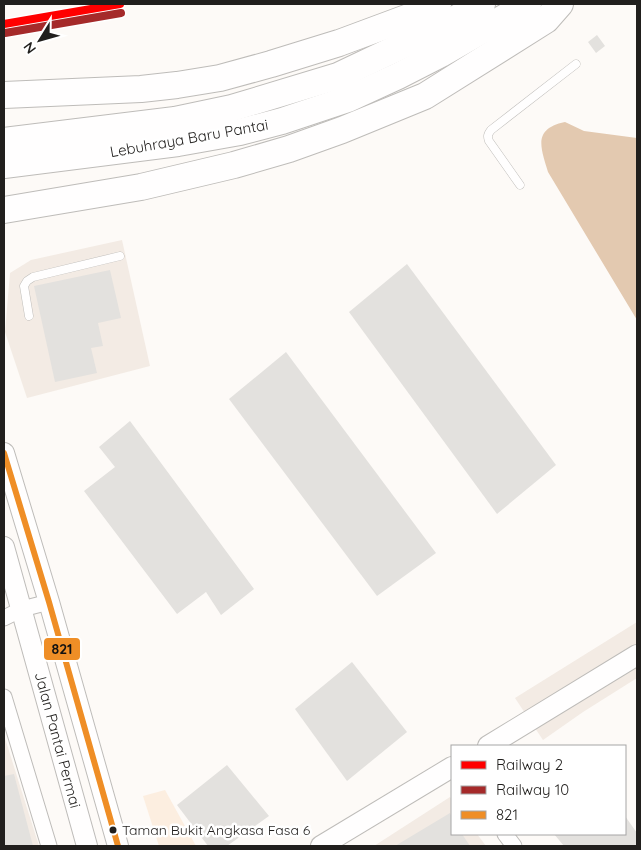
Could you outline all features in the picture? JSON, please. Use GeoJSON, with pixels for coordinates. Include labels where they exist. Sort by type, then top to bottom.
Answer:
{"type":"FeatureCollection","features":[{"type":"Feature","properties":{"kind":"highway"},"geometry":{"type":"LineString","coordinates":[[8,97],[141,89],[220,78],[339,43],[417,14],[438,4]]}},
{"type":"Feature","properties":{"kind":"highway","name":"Lebuhraya Baru Pantai"},"geometry":{"type":"LineString","coordinates":[[4,141],[175,120],[232,108],[275,96],[338,76],[437,29],[482,4]]}},
{"type":"Feature","properties":{"kind":"highway","name":"Lebuhraya Baru Pantai"},"geometry":{"type":"LineString","coordinates":[[4,165],[178,143],[240,132],[282,121],[348,99],[398,76],[528,4]]}},
{"type":"Feature","properties":{"kind":"highway"},"geometry":{"type":"LineString","coordinates":[[4,228],[10,224],[11,205],[141,187],[234,165],[342,130],[425,96],[546,20],[560,4]]}},
{"type":"Feature","properties":{"kind":"main road","name":"Jalan Pantai Permai"},"geometry":{"type":"LineString","coordinates":[[4,453],[49,602],[118,846]]}},
{"type":"Feature","properties":{"kind":"main road","name":"Jalan Pantai Permai"},"geometry":{"type":"LineString","coordinates":[[4,547],[87,846]]}},
{"type":"Feature","properties":{"kind":"main road"},"geometry":{"type":"LineString","coordinates":[[490,745],[637,655]]}},
{"type":"Feature","properties":{"kind":"main road"},"geometry":{"type":"LineString","coordinates":[[321,846],[451,768]]}},
{"type":"Feature","properties":{"kind":"street"},"geometry":{"type":"LineString","coordinates":[[4,618],[22,609],[49,602]]}},
{"type":"Feature","properties":{"kind":"street"},"geometry":{"type":"LineString","coordinates":[[4,697],[49,846]]}},
{"type":"Feature","properties":{"kind":"street"},"geometry":{"type":"LineString","coordinates":[[506,835],[514,846]]}},
{"type":"Feature","properties":{"kind":"lane"},"geometry":{"type":"LineString","coordinates":[[520,185],[489,141],[488,133],[576,64]]}},
{"type":"Feature","properties":{"kind":"lane"},"geometry":{"type":"LineString","coordinates":[[29,316],[24,286],[33,277],[120,256]]}},
{"type":"Feature","properties":{"kind":"shaded area"},"geometry":{"type":"Polygon","coordinates":[[[565,122],[584,131],[637,138],[637,320],[548,172],[543,155],[543,135],[547,129],[565,122]]]}},
{"type":"Feature","properties":{"kind":"shaded area"},"geometry":{"type":"Polygon","coordinates":[[[122,240],[150,366],[27,398],[5,332],[10,273],[31,260],[122,240]]]}},
{"type":"Feature","properties":{"kind":"shaded area"},"geometry":{"type":"Polygon","coordinates":[[[637,622],[637,678],[543,740],[515,698],[637,622]]]}},
{"type":"Feature","properties":{"kind":"shaded area"},"geometry":{"type":"Polygon","coordinates":[[[4,735],[39,846],[4,846],[4,735]]]}},
{"type":"Feature","properties":{"kind":"shaded area"},"geometry":{"type":"Polygon","coordinates":[[[165,790],[196,846],[159,846],[143,796],[165,790]]]}},
{"type":"Feature","properties":{"kind":"shaded area"},"geometry":{"type":"Polygon","coordinates":[[[450,797],[451,835],[478,835],[486,846],[374,846],[450,797]]]}},
{"type":"Feature","properties":{"kind":"building"},"geometry":{"type":"Polygon","coordinates":[[[597,35],[605,46],[596,53],[588,42],[597,35]]]}},
{"type":"Feature","properties":{"kind":"building"},"geometry":{"type":"Polygon","coordinates":[[[407,264],[556,465],[497,514],[349,312],[407,264]]]}},
{"type":"Feature","properties":{"kind":"building"},"geometry":{"type":"Polygon","coordinates":[[[110,270],[121,318],[98,323],[103,346],[91,348],[97,373],[55,382],[34,286],[110,270]]]}},
{"type":"Feature","properties":{"kind":"building"},"geometry":{"type":"Polygon","coordinates":[[[286,352],[436,553],[377,596],[229,399],[286,352]]]}},
{"type":"Feature","properties":{"kind":"building"},"geometry":{"type":"Polygon","coordinates":[[[130,421],[254,589],[221,615],[206,592],[177,614],[84,491],[115,467],[99,447],[130,421]]]}},
{"type":"Feature","properties":{"kind":"building"},"geometry":{"type":"Polygon","coordinates":[[[352,662],[407,732],[347,781],[295,709],[352,662]]]}},
{"type":"Feature","properties":{"kind":"building"},"geometry":{"type":"Polygon","coordinates":[[[227,765],[269,816],[227,846],[208,846],[177,805],[227,765]]]}},
{"type":"Feature","properties":{"kind":"building"},"geometry":{"type":"Polygon","coordinates":[[[14,774],[33,846],[4,846],[4,776],[14,774]]]}},
{"type":"Feature","properties":{"kind":"building"},"geometry":{"type":"Polygon","coordinates":[[[450,813],[451,835],[463,835],[470,846],[395,846],[450,813]]]}},
{"type":"Feature","properties":{"kind":"building"},"geometry":{"type":"Polygon","coordinates":[[[626,817],[637,833],[637,846],[564,846],[555,835],[626,835],[626,817]]]}},
{"type":"Feature","properties":{"kind":"rail line","name":"2"},"geometry":{"type":"LineString","coordinates":[[4,24],[120,4]]}},
{"type":"Feature","properties":{"kind":"rail line","name":"10"},"geometry":{"type":"LineString","coordinates":[[5,33],[121,13]]}},
{"type":"Feature","properties":{"kind":"transit line","name":"821"},"geometry":{"type":"LineString","coordinates":[[4,453],[49,602],[118,846]]}},
{"type":"Feature","properties":{"kind":"place","name":"Taman Bukit Angkasa Fasa 6"},"geometry":{"type":"Point","coordinates":[113,830]}}]}
